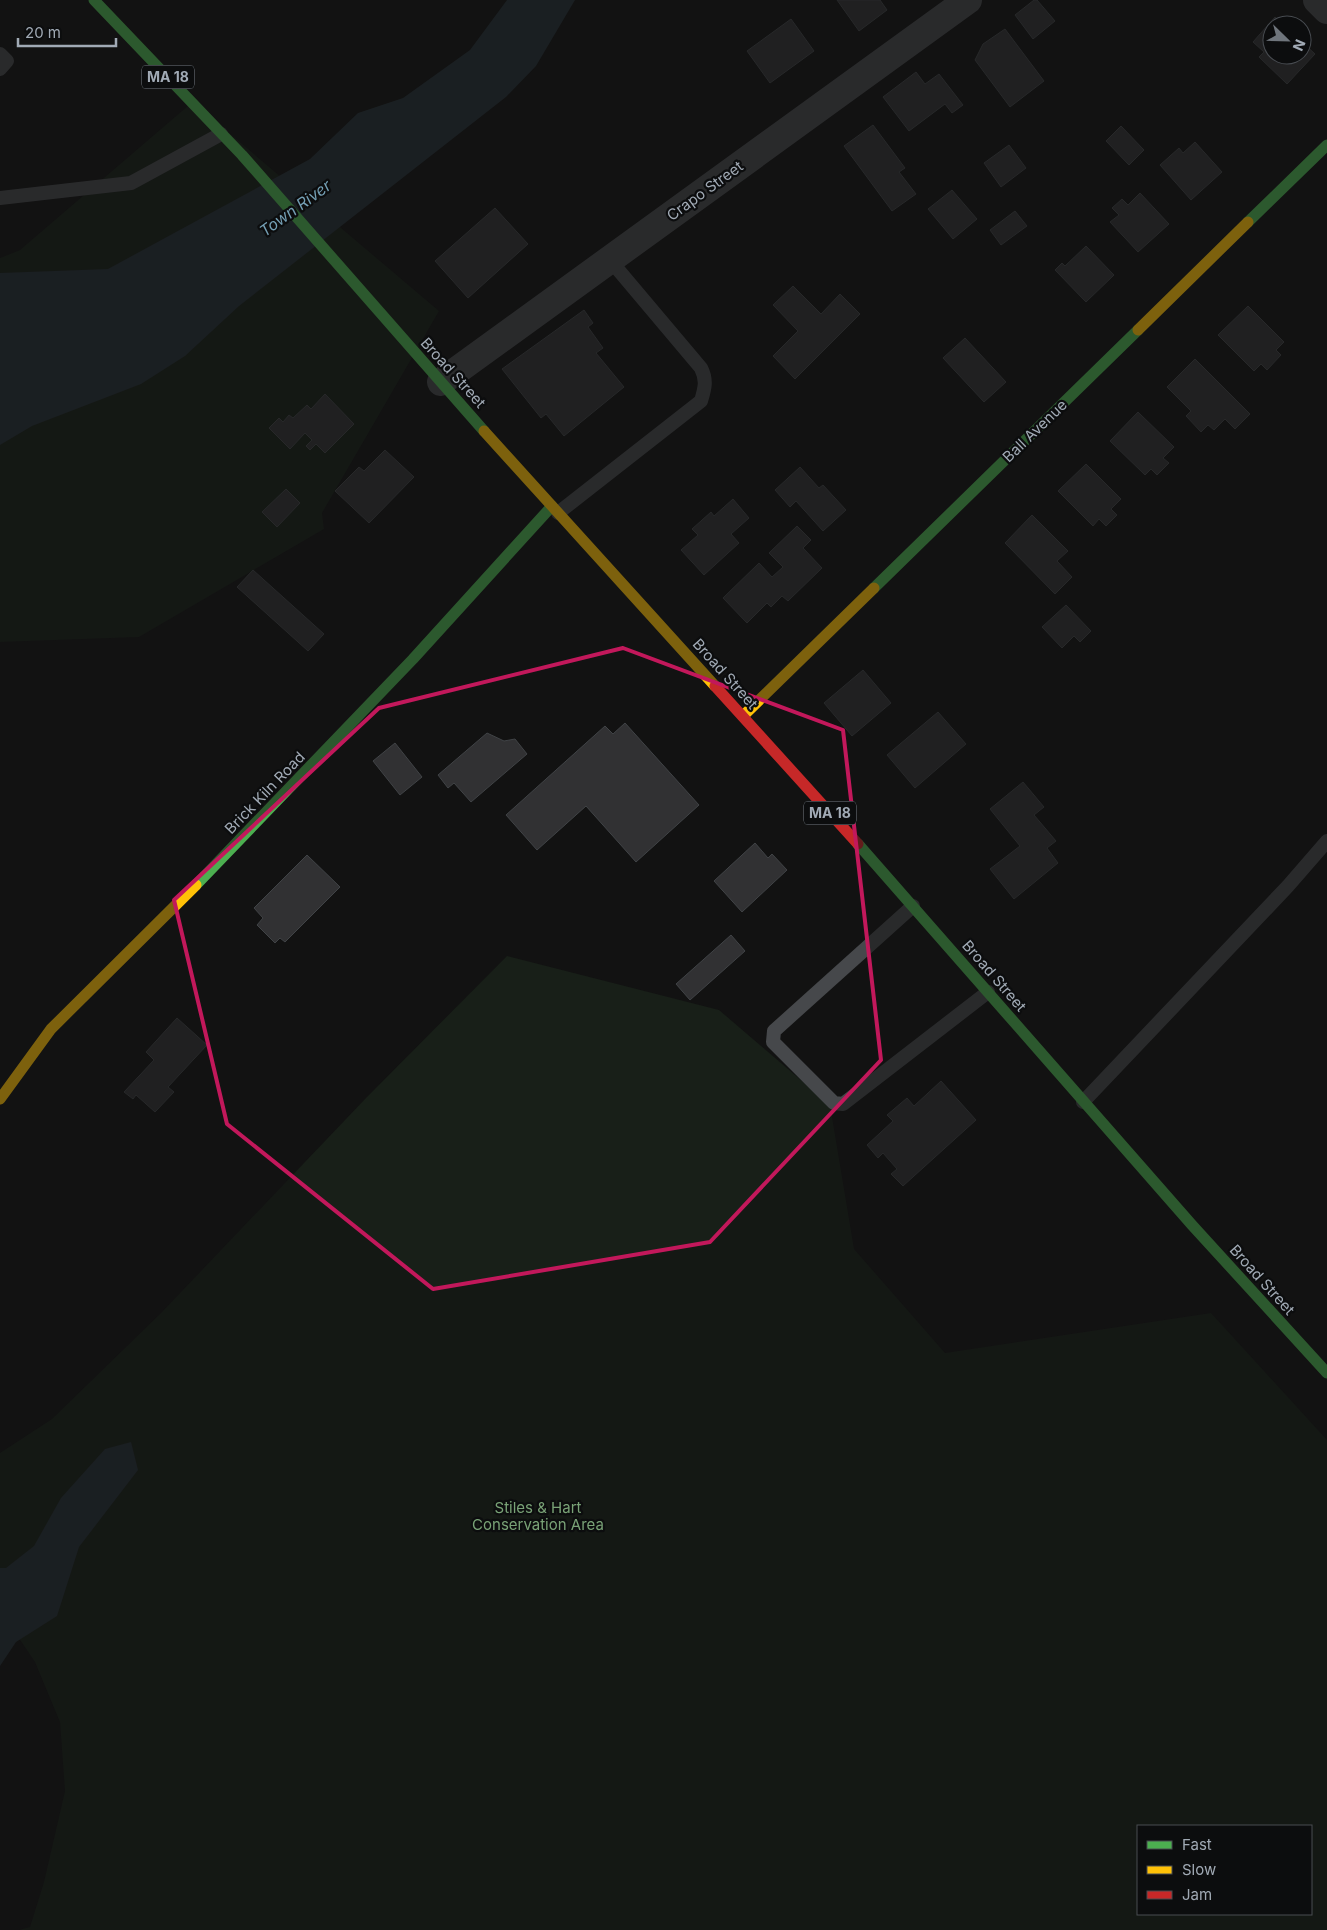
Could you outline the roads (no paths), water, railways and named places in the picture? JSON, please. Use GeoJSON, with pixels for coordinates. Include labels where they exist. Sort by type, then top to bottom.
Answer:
{"type":"FeatureCollection","features":[{"type":"Feature","properties":{"kind":"main road","name":"Broad Street"},"geometry":{"type":"LineString","coordinates":[[94,0],[242,155],[555,510],[913,906],[1083,1102],[1327,1373]]}},
{"type":"Feature","properties":{"kind":"main road","name":"Ball Avenue"},"geometry":{"type":"LineString","coordinates":[[743,716],[1327,145]]}},
{"type":"Feature","properties":{"kind":"main road","name":"Brick Kiln Road"},"geometry":{"type":"LineString","coordinates":[[0,1098],[51,1029],[148,935],[290,789],[555,510]]}},
{"type":"Feature","properties":{"kind":"street","name":"Crapo Street"},"geometry":{"type":"LineString","coordinates":[[441,382],[968,0]]}},
{"type":"Feature","properties":{"kind":"street"},"geometry":{"type":"LineString","coordinates":[[1317,0],[1327,10]]}},
{"type":"Feature","properties":{"kind":"lane"},"geometry":{"type":"LineString","coordinates":[[0,54],[7,61],[0,69]]}},
{"type":"Feature","properties":{"kind":"lane"},"geometry":{"type":"LineString","coordinates":[[0,198],[131,183],[221,134]]}},
{"type":"Feature","properties":{"kind":"lane"},"geometry":{"type":"LineString","coordinates":[[555,510],[701,401],[704,391],[706,378],[701,368],[610,260]]}},
{"type":"Feature","properties":{"kind":"lane"},"geometry":{"type":"LineString","coordinates":[[1083,1102],[1288,886],[1327,842]]}},
{"type":"Feature","properties":{"kind":"lane"},"geometry":{"type":"LineString","coordinates":[[913,906],[774,1031],[773,1042],[834,1103],[843,1104],[988,992]]}},
{"type":"Feature","properties":{"kind":"water","name":"Town River"},"geometry":{"type":"Polygon","coordinates":[[[507,0],[575,0],[536,66],[506,97],[239,306],[185,356],[141,384],[32,426],[0,445],[0,273],[108,269],[310,159],[358,113],[403,98],[470,50],[507,0]]]}},
{"type":"Feature","properties":{"kind":"water"},"geometry":{"type":"Polygon","coordinates":[[[131,1442],[138,1470],[79,1547],[57,1616],[16,1642],[0,1666],[0,1568],[6,1568],[34,1546],[61,1498],[105,1449],[131,1442]]]}},
{"type":"Feature","properties":{"kind":"park label","name":"Stiles & Hart Conservation Area"},"geometry":{"type":"Point","coordinates":[538,1516]}}]}
